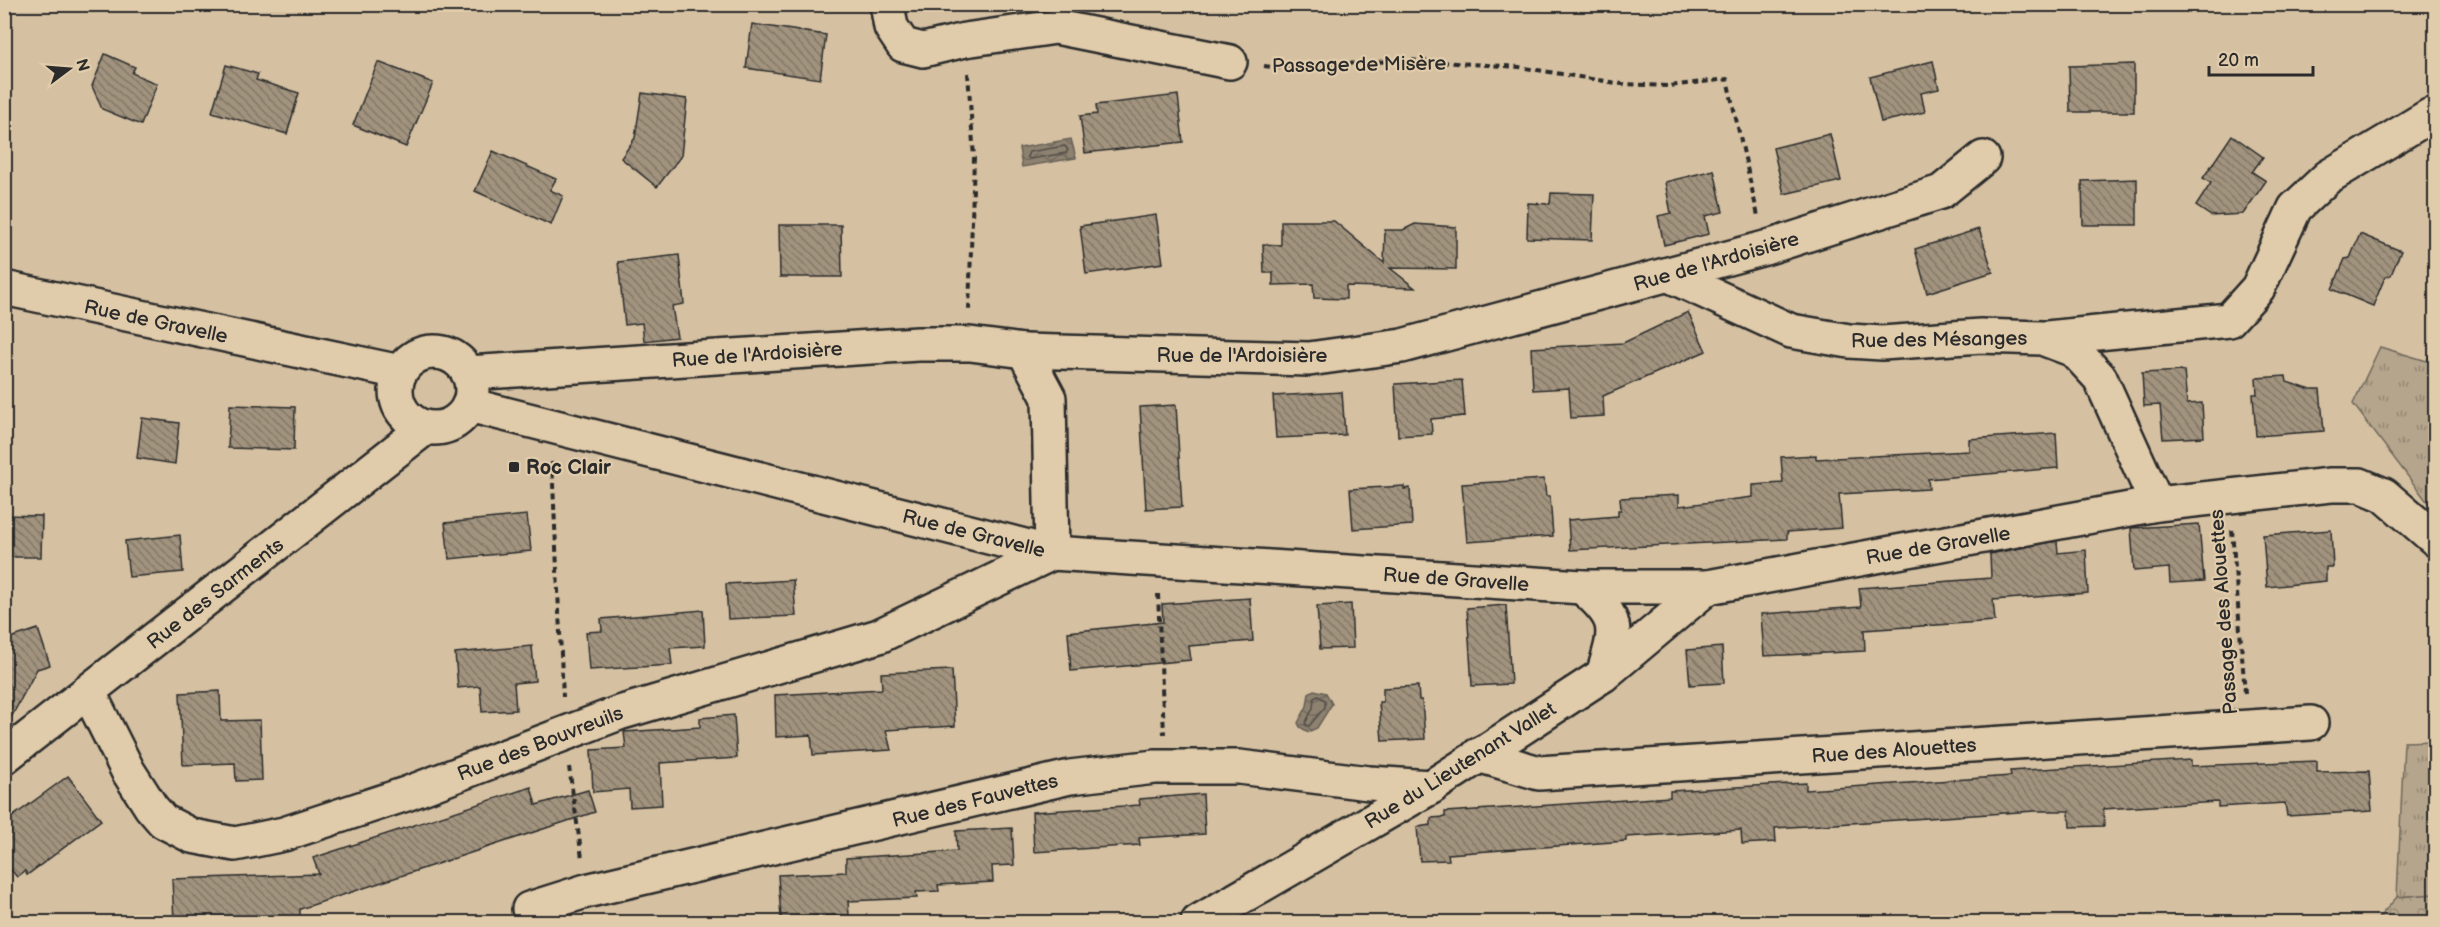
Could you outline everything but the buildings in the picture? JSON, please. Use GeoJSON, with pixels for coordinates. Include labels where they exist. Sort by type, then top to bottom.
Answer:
{"type":"FeatureCollection","features":[{"type":"Feature","properties":{"kind":"street"},"geometry":{"type":"LineString","coordinates":[[887,4],[891,27],[903,45],[923,50],[965,40],[1056,27],[1230,62]]}},
{"type":"Feature","properties":{"kind":"street","name":"Rue des Mésanges"},"geometry":{"type":"LineString","coordinates":[[1669,275],[1791,331],[1837,339],[1882,343],[1981,336],[2042,338],[2229,320],[2258,288],[2295,208],[2328,177],[2431,114]]}},
{"type":"Feature","properties":{"kind":"street","name":"Rue de l'Ardoisière"},"geometry":{"type":"LineString","coordinates":[[468,389],[918,344],[970,344],[1024,351],[1309,359],[1402,346],[1765,248],[1941,192],[1983,158]]}},
{"type":"Feature","properties":{"kind":"street","name":"Rue de Gravelle"},"geometry":{"type":"LineString","coordinates":[[4,288],[307,353],[398,383]]}},
{"type":"Feature","properties":{"kind":"street","name":"Rue des Mésanges"},"geometry":{"type":"LineString","coordinates":[[2042,338],[2074,350],[2100,378],[2157,504]]}},
{"type":"Feature","properties":{"kind":"street"},"geometry":{"type":"LineString","coordinates":[[1024,351],[1049,398],[1052,553]]}},
{"type":"Feature","properties":{"kind":"street"},"geometry":{"type":"LineString","coordinates":[[440,352],[461,363],[468,389],[456,422],[436,429],[414,424],[405,416],[398,383],[417,356],[440,352]]}},
{"type":"Feature","properties":{"kind":"street","name":"Rue de Gravelle"},"geometry":{"type":"LineString","coordinates":[[468,389],[551,424],[1052,553],[1582,587],[1707,587],[2157,504],[2331,485],[2360,485],[2384,495],[2436,540]]}},
{"type":"Feature","properties":{"kind":"street","name":"Rue des Sarments"},"geometry":{"type":"LineString","coordinates":[[4,757],[89,693],[425,428]]}},
{"type":"Feature","properties":{"kind":"street","name":"Rue des Bouvreuils"},"geometry":{"type":"LineString","coordinates":[[89,693],[128,771],[151,807],[163,821],[192,836],[235,844],[284,834],[395,798],[619,712],[879,636],[1052,553]]}},
{"type":"Feature","properties":{"kind":"street"},"geometry":{"type":"LineString","coordinates":[[1582,587],[1606,607],[1613,624],[1612,644],[1603,675]]}},
{"type":"Feature","properties":{"kind":"street","name":"Rue du Lieutenant Vallet"},"geometry":{"type":"LineString","coordinates":[[1198,922],[1431,787],[1603,675],[1707,587]]}},
{"type":"Feature","properties":{"kind":"street","name":"Rue des Alouettes"},"geometry":{"type":"LineString","coordinates":[[1478,755],[1539,773],[2311,723]]}},
{"type":"Feature","properties":{"kind":"street","name":"Rue des Fauvettes"},"geometry":{"type":"LineString","coordinates":[[529,909],[586,891],[1070,777],[1165,767],[1239,767],[1369,783],[1431,787]]}},
{"type":"Feature","properties":{"kind":"path"},"geometry":{"type":"LineString","coordinates":[[965,40],[974,158],[968,287]]}},
{"type":"Feature","properties":{"kind":"path","name":"Passage de Misère"},"geometry":{"type":"LineString","coordinates":[[1230,62],[1278,68],[1408,60],[1520,67],[1622,84],[1669,86],[1727,79],[1765,248]]}},
{"type":"Feature","properties":{"kind":"path"},"geometry":{"type":"LineString","coordinates":[[551,424],[565,733],[586,891]]}},
{"type":"Feature","properties":{"kind":"path","name":"Passage des Alouettes"},"geometry":{"type":"LineString","coordinates":[[2229,495],[2247,726]]}},
{"type":"Feature","properties":{"kind":"path"},"geometry":{"type":"LineString","coordinates":[[1156,560],[1165,767]]}},
{"type":"Feature","properties":{"kind":"green space"},"geometry":{"type":"Polygon","coordinates":[[[2435,345],[2435,512],[2353,404],[2380,347],[2427,361],[2435,345]]]}},
{"type":"Feature","properties":{"kind":"green space"},"geometry":{"type":"Polygon","coordinates":[[[2435,741],[2435,894],[2397,897],[2404,742],[2435,741]]]}},
{"type":"Feature","properties":{"kind":"green space"},"geometry":{"type":"Polygon","coordinates":[[[2435,894],[2435,922],[2375,922],[2397,897],[2435,894]]]}},
{"type":"Feature","properties":{"kind":"water"},"geometry":{"type":"Polygon","coordinates":[[[1071,139],[1076,158],[1022,167],[1019,148],[1071,139]]]}},
{"type":"Feature","properties":{"kind":"water"},"geometry":{"type":"Polygon","coordinates":[[[1314,690],[1326,693],[1332,704],[1317,728],[1308,732],[1298,723],[1307,706],[1309,693],[1314,690]]]}},
{"type":"Feature","properties":{"kind":"place","name":"Roc Clair"},"geometry":{"type":"Point","coordinates":[514,467]}}]}
